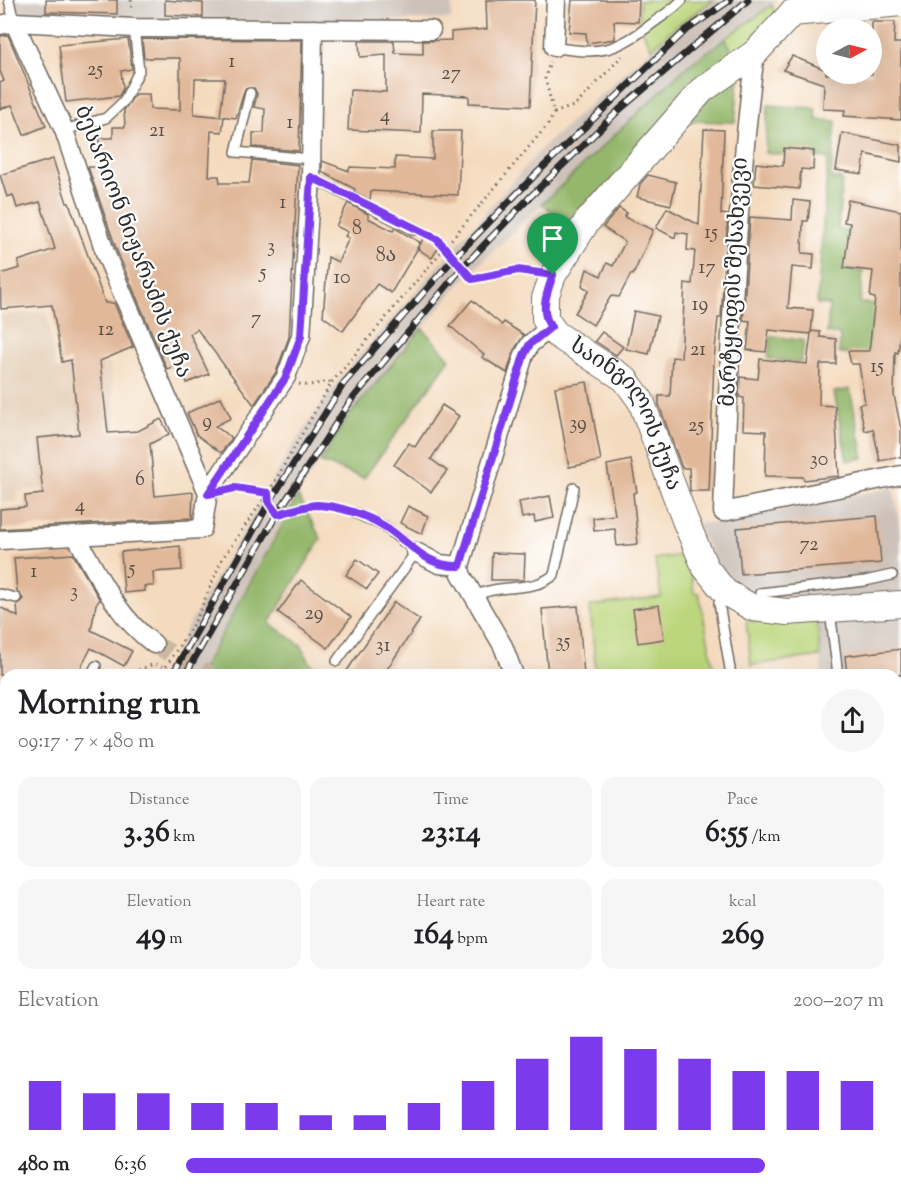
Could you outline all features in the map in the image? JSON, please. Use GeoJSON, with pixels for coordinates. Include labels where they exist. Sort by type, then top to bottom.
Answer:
{"type":"FeatureCollection","features":[{"type":"Feature","properties":{"kind":"street"},"geometry":{"type":"LineString","coordinates":[[554,46],[556,0]]}},
{"type":"Feature","properties":{"kind":"street","name":"საინგილოს ქუჩა"},"geometry":{"type":"LineString","coordinates":[[900,5],[786,5],[755,53],[702,90],[586,223],[553,275],[545,298],[545,319],[556,334],[626,379],[641,401],[705,567],[725,592],[753,608],[787,612],[830,609],[867,594],[901,604]]}},
{"type":"Feature","properties":{"kind":"street"},"geometry":{"type":"LineString","coordinates":[[7,23],[134,28],[431,30]]}},
{"type":"Feature","properties":{"kind":"street","name":"ბესარიონ ნიჟარაძის ქუჩა"},"geometry":{"type":"LineString","coordinates":[[7,23],[64,130],[106,255],[208,494]]}},
{"type":"Feature","properties":{"kind":"street"},"geometry":{"type":"LineString","coordinates":[[0,540],[202,529],[208,494],[286,377],[301,336],[311,168],[314,29]]}},
{"type":"Feature","properties":{"kind":"street","name":"მარტყოფის შესახვევი"},"geometry":{"type":"LineString","coordinates":[[755,53],[744,141],[730,332],[723,513],[901,475]]}},
{"type":"Feature","properties":{"kind":"street"},"geometry":{"type":"LineString","coordinates":[[512,669],[503,646],[461,574],[460,566],[524,355],[530,344],[551,327]]}},
{"type":"Feature","properties":{"kind":"street"},"geometry":{"type":"LineString","coordinates":[[76,536],[105,590],[133,629],[154,644]]}},
{"type":"Feature","properties":{"kind":"street"},"geometry":{"type":"LineString","coordinates":[[416,552],[439,564],[460,566]]}},
{"type":"Feature","properties":{"kind":"lane"},"geometry":{"type":"LineString","coordinates":[[7,23],[9,0]]}},
{"type":"Feature","properties":{"kind":"lane"},"geometry":{"type":"LineString","coordinates":[[554,46],[580,52],[605,50],[627,43],[682,0]]}},
{"type":"Feature","properties":{"kind":"lane"},"geometry":{"type":"LineString","coordinates":[[64,130],[106,118],[124,101],[139,71],[134,28]]}},
{"type":"Feature","properties":{"kind":"lane"},"geometry":{"type":"LineString","coordinates":[[250,93],[236,152],[311,168],[414,230]]}},
{"type":"Feature","properties":{"kind":"lane"},"geometry":{"type":"LineString","coordinates":[[474,597],[490,590],[534,585],[554,575],[574,488]]}},
{"type":"Feature","properties":{"kind":"lane"},"geometry":{"type":"LineString","coordinates":[[337,661],[416,552],[384,526],[355,513]]}},
{"type":"Feature","properties":{"kind":"lane"},"geometry":{"type":"LineString","coordinates":[[760,593],[867,594],[892,575]]}},
{"type":"Feature","properties":{"kind":"lane"},"geometry":{"type":"LineString","coordinates":[[725,592],[719,603],[730,669]]}},
{"type":"Feature","properties":{"kind":"lane"},"geometry":{"type":"LineString","coordinates":[[0,594],[16,598]]}},
{"type":"Feature","properties":{"kind":"lane"},"geometry":{"type":"LineString","coordinates":[[830,609],[837,669]]}},
{"type":"Feature","properties":{"kind":"path"},"geometry":{"type":"LineString","coordinates":[[554,113],[576,105],[621,60],[627,43]]}},
{"type":"Feature","properties":{"kind":"path"},"geometry":{"type":"LineString","coordinates":[[142,669],[154,664],[165,668],[196,618],[222,559],[268,493],[332,382],[549,123],[554,113],[545,78],[554,46]]}},
{"type":"Feature","properties":{"kind":"path"},"geometry":{"type":"LineString","coordinates":[[414,230],[437,239],[472,279],[518,270],[553,275]]}},
{"type":"Feature","properties":{"kind":"path"},"geometry":{"type":"LineString","coordinates":[[286,377],[310,386],[320,382],[332,382]]}},
{"type":"Feature","properties":{"kind":"path"},"geometry":{"type":"LineString","coordinates":[[208,494],[235,488],[268,493]]}},
{"type":"Feature","properties":{"kind":"path"},"geometry":{"type":"LineString","coordinates":[[268,493],[269,503],[277,514],[316,505],[355,513]]}},
{"type":"Feature","properties":{"kind":"shaded area"},"geometry":{"type":"Polygon","coordinates":[[[11,0],[452,0],[451,19],[344,22],[14,18],[11,0]]]}},
{"type":"Feature","properties":{"kind":"shaded area"},"geometry":{"type":"Polygon","coordinates":[[[714,0],[778,0],[686,67],[463,280],[348,417],[287,512],[202,669],[168,669],[187,628],[290,450],[343,374],[541,149],[678,24],[714,0]]]}},
{"type":"Feature","properties":{"kind":"shaded area"},"geometry":{"type":"Polygon","coordinates":[[[47,311],[56,369],[110,363],[121,482],[17,491],[18,502],[0,502],[0,315],[47,311]]]}},
{"type":"Feature","properties":{"kind":"shaded area"},"geometry":{"type":"Polygon","coordinates":[[[893,487],[901,531],[901,598],[772,604],[723,577],[695,523],[718,523],[893,487]]]}},
{"type":"Feature","properties":{"kind":"shaded area"},"geometry":{"type":"Polygon","coordinates":[[[901,613],[901,669],[821,669],[817,622],[901,613]]]}},
{"type":"Feature","properties":{"kind":"green space"},"geometry":{"type":"Polygon","coordinates":[[[640,0],[714,0],[678,24],[651,48],[639,23],[640,0]]]}},
{"type":"Feature","properties":{"kind":"green space"},"geometry":{"type":"Polygon","coordinates":[[[772,5],[775,12],[771,27],[735,55],[725,39],[772,5]]]}},
{"type":"Feature","properties":{"kind":"green space"},"geometry":{"type":"Polygon","coordinates":[[[725,39],[735,55],[575,229],[542,204],[686,67],[725,39]]]}},
{"type":"Feature","properties":{"kind":"green space"},"geometry":{"type":"Polygon","coordinates":[[[739,77],[735,122],[684,121],[711,92],[739,77]]]}},
{"type":"Feature","properties":{"kind":"green space"},"geometry":{"type":"Polygon","coordinates":[[[768,105],[815,108],[817,120],[836,121],[831,178],[842,179],[838,229],[850,230],[847,269],[863,271],[860,303],[880,304],[876,356],[839,353],[840,335],[827,333],[829,305],[817,304],[828,158],[765,153],[768,105]]]}},
{"type":"Feature","properties":{"kind":"green space"},"geometry":{"type":"Polygon","coordinates":[[[422,328],[450,359],[364,478],[320,462],[348,417],[422,328]]]}},
{"type":"Feature","properties":{"kind":"green space"},"geometry":{"type":"Polygon","coordinates":[[[771,336],[804,341],[801,363],[768,358],[771,336]]]}},
{"type":"Feature","properties":{"kind":"green space"},"geometry":{"type":"Polygon","coordinates":[[[850,389],[864,458],[847,461],[834,392],[850,389]]]}},
{"type":"Feature","properties":{"kind":"green space"},"geometry":{"type":"Polygon","coordinates":[[[298,496],[321,539],[269,623],[301,645],[316,669],[202,669],[298,496]]]}},
{"type":"Feature","properties":{"kind":"green space"},"geometry":{"type":"Polygon","coordinates":[[[688,554],[694,593],[699,593],[714,669],[595,669],[590,606],[661,597],[655,559],[688,554]]]}},
{"type":"Feature","properties":{"kind":"green space"},"geometry":{"type":"Polygon","coordinates":[[[746,621],[817,622],[820,656],[751,665],[746,621]]]}},
{"type":"Feature","properties":{"kind":"building"},"geometry":{"type":"Polygon","coordinates":[[[46,0],[117,0],[117,14],[46,12],[46,0]]]}},
{"type":"Feature","properties":{"kind":"building"},"geometry":{"type":"Polygon","coordinates":[[[165,0],[203,3],[203,17],[165,15],[165,0]]]}},
{"type":"Feature","properties":{"kind":"building"},"geometry":{"type":"Polygon","coordinates":[[[486,0],[535,0],[530,106],[469,103],[469,96],[422,94],[421,133],[348,130],[350,90],[386,92],[386,55],[360,57],[359,41],[394,41],[395,53],[423,54],[423,41],[451,40],[451,32],[487,29],[486,0]]]}},
{"type":"Feature","properties":{"kind":"building"},"geometry":{"type":"Polygon","coordinates":[[[572,0],[639,0],[638,22],[614,21],[615,39],[587,43],[586,33],[569,32],[572,0]]]}},
{"type":"Feature","properties":{"kind":"building"},"geometry":{"type":"Polygon","coordinates":[[[882,22],[895,22],[894,43],[901,43],[901,120],[844,116],[845,110],[823,109],[824,84],[882,84],[882,22]]]}},
{"type":"Feature","properties":{"kind":"building"},"geometry":{"type":"Polygon","coordinates":[[[8,35],[46,126],[24,135],[12,105],[0,109],[0,83],[4,81],[0,71],[0,36],[8,35]]]}},
{"type":"Feature","properties":{"kind":"building"},"geometry":{"type":"Polygon","coordinates":[[[128,39],[132,69],[121,71],[123,88],[119,96],[66,102],[59,45],[128,39]]]}},
{"type":"Feature","properties":{"kind":"building"},"geometry":{"type":"Polygon","coordinates":[[[142,39],[302,40],[299,151],[253,147],[253,133],[264,133],[265,109],[254,107],[257,94],[254,88],[245,89],[236,118],[220,116],[225,79],[195,79],[194,114],[224,117],[222,132],[211,131],[209,176],[219,176],[220,183],[249,183],[252,160],[298,165],[289,337],[276,372],[254,405],[197,329],[190,334],[209,374],[187,383],[180,364],[167,369],[117,251],[88,167],[99,167],[99,138],[113,138],[113,127],[125,127],[124,110],[135,94],[149,94],[150,109],[180,110],[180,58],[144,58],[142,39]]]}},
{"type":"Feature","properties":{"kind":"building"},"geometry":{"type":"Polygon","coordinates":[[[792,56],[816,66],[816,81],[783,70],[792,56]]]}},
{"type":"Feature","properties":{"kind":"building"},"geometry":{"type":"Polygon","coordinates":[[[704,129],[724,130],[721,214],[728,215],[721,318],[718,318],[714,360],[709,491],[690,491],[689,468],[682,468],[659,405],[659,396],[670,396],[672,357],[681,358],[685,283],[692,284],[695,251],[687,250],[688,234],[676,232],[675,238],[656,228],[667,208],[699,225],[704,129]]]}},
{"type":"Feature","properties":{"kind":"building"},"geometry":{"type":"Polygon","coordinates":[[[433,131],[461,131],[458,195],[371,191],[370,200],[354,192],[355,189],[322,172],[322,161],[349,171],[350,167],[395,169],[395,157],[433,159],[433,131]]]}},
{"type":"Feature","properties":{"kind":"building"},"geometry":{"type":"Polygon","coordinates":[[[842,133],[901,145],[901,162],[865,154],[862,174],[836,170],[842,133]]]}},
{"type":"Feature","properties":{"kind":"building"},"geometry":{"type":"Polygon","coordinates":[[[784,148],[814,151],[813,170],[801,169],[799,189],[754,185],[756,163],[783,166],[784,148]]]}},
{"type":"Feature","properties":{"kind":"building"},"geometry":{"type":"Polygon","coordinates":[[[53,159],[105,303],[114,303],[133,347],[100,361],[108,433],[138,431],[161,419],[169,434],[150,444],[155,496],[193,492],[192,518],[0,529],[0,509],[26,507],[25,496],[43,494],[37,438],[79,434],[71,360],[62,362],[52,305],[1,309],[0,274],[20,268],[18,261],[55,249],[40,202],[17,208],[13,195],[7,197],[0,175],[53,159]]]}},
{"type":"Feature","properties":{"kind":"building"},"geometry":{"type":"Polygon","coordinates":[[[648,175],[676,182],[671,205],[637,197],[640,184],[648,175]]]}},
{"type":"Feature","properties":{"kind":"building"},"geometry":{"type":"Polygon","coordinates":[[[793,200],[810,202],[808,221],[803,221],[802,253],[814,254],[813,269],[792,267],[788,308],[813,310],[811,331],[820,332],[820,337],[836,339],[836,364],[820,364],[819,405],[835,406],[839,476],[804,480],[803,477],[765,476],[766,431],[743,430],[744,398],[739,397],[740,377],[758,379],[760,359],[807,364],[811,334],[769,330],[766,352],[747,350],[750,321],[743,320],[750,217],[792,220],[793,200]]]}},
{"type":"Feature","properties":{"kind":"building"},"geometry":{"type":"Polygon","coordinates":[[[848,200],[901,211],[901,328],[898,353],[895,352],[894,395],[901,429],[901,457],[880,461],[873,429],[865,431],[859,404],[865,403],[859,364],[851,364],[848,351],[869,351],[875,298],[870,297],[873,271],[844,268],[850,223],[844,222],[848,200]]]}},
{"type":"Feature","properties":{"kind":"building"},"geometry":{"type":"Polygon","coordinates":[[[348,203],[368,214],[368,218],[393,231],[395,228],[421,243],[391,293],[377,284],[343,331],[323,316],[328,257],[338,262],[349,238],[345,236],[348,232],[336,226],[348,203]]]}},
{"type":"Feature","properties":{"kind":"building"},"geometry":{"type":"Polygon","coordinates":[[[619,208],[627,213],[624,217],[653,230],[633,275],[631,274],[619,297],[611,296],[593,325],[575,313],[589,290],[582,286],[587,269],[601,276],[607,263],[613,266],[625,242],[603,227],[619,208]]]}},
{"type":"Feature","properties":{"kind":"building"},"geometry":{"type":"Polygon","coordinates":[[[564,222],[568,224],[545,259],[538,254],[564,222]]]}},
{"type":"Feature","properties":{"kind":"building"},"geometry":{"type":"Polygon","coordinates":[[[426,235],[440,245],[432,258],[417,248],[426,235]]]}},
{"type":"Feature","properties":{"kind":"building"},"geometry":{"type":"Polygon","coordinates":[[[472,300],[502,325],[504,322],[524,335],[514,350],[507,373],[482,357],[484,355],[450,326],[472,300]]]}},
{"type":"Feature","properties":{"kind":"building"},"geometry":{"type":"Polygon","coordinates":[[[634,311],[658,316],[649,354],[626,349],[634,311]]]}},
{"type":"Feature","properties":{"kind":"building"},"geometry":{"type":"Polygon","coordinates":[[[602,332],[623,347],[616,355],[595,341],[602,332]]]}},
{"type":"Feature","properties":{"kind":"building"},"geometry":{"type":"Polygon","coordinates":[[[587,382],[601,461],[569,467],[555,387],[587,382]]]}},
{"type":"Feature","properties":{"kind":"building"},"geometry":{"type":"Polygon","coordinates":[[[221,397],[231,418],[215,426],[232,438],[221,453],[197,435],[187,413],[221,397]]]}},
{"type":"Feature","properties":{"kind":"building"},"geometry":{"type":"Polygon","coordinates":[[[442,405],[459,416],[431,459],[447,471],[431,492],[394,465],[409,443],[415,447],[442,405]]]}},
{"type":"Feature","properties":{"kind":"building"},"geometry":{"type":"Polygon","coordinates":[[[631,460],[637,492],[633,493],[638,544],[617,546],[615,529],[594,531],[593,518],[615,515],[607,465],[631,460]]]}},
{"type":"Feature","properties":{"kind":"building"},"geometry":{"type":"Polygon","coordinates":[[[550,496],[554,518],[535,522],[534,516],[522,518],[519,502],[550,496]]]}},
{"type":"Feature","properties":{"kind":"building"},"geometry":{"type":"Polygon","coordinates":[[[408,506],[428,516],[422,534],[400,523],[408,506]]]}},
{"type":"Feature","properties":{"kind":"building"},"geometry":{"type":"Polygon","coordinates":[[[877,516],[881,563],[741,574],[737,528],[877,516]]]}},
{"type":"Feature","properties":{"kind":"building"},"geometry":{"type":"Polygon","coordinates":[[[180,546],[182,570],[153,572],[154,586],[144,586],[145,591],[124,593],[121,552],[180,546]]]}},
{"type":"Feature","properties":{"kind":"building"},"geometry":{"type":"Polygon","coordinates":[[[492,553],[525,554],[524,580],[491,580],[492,553]]]}},
{"type":"Feature","properties":{"kind":"building"},"geometry":{"type":"Polygon","coordinates":[[[73,554],[100,600],[96,604],[91,630],[132,651],[124,666],[91,648],[80,669],[0,669],[0,607],[18,617],[17,605],[23,599],[17,591],[14,558],[73,554]]]}},
{"type":"Feature","properties":{"kind":"building"},"geometry":{"type":"Polygon","coordinates":[[[357,559],[378,574],[367,589],[346,575],[357,559]]]}},
{"type":"Feature","properties":{"kind":"building"},"geometry":{"type":"Polygon","coordinates":[[[301,580],[351,617],[328,648],[278,612],[301,580]]]}},
{"type":"Feature","properties":{"kind":"building"},"geometry":{"type":"Polygon","coordinates":[[[394,602],[420,620],[387,669],[348,669],[394,602]]]}},
{"type":"Feature","properties":{"kind":"building"},"geometry":{"type":"Polygon","coordinates":[[[659,605],[664,639],[638,643],[633,609],[659,605]]]}},
{"type":"Feature","properties":{"kind":"building"},"geometry":{"type":"Polygon","coordinates":[[[578,606],[583,669],[547,669],[542,609],[578,606]]]}},
{"type":"Feature","properties":{"kind":"building"},"geometry":{"type":"Polygon","coordinates":[[[901,649],[901,669],[846,669],[845,656],[901,649]]]}},
{"type":"Feature","properties":{"kind":"tunnel"},"geometry":{"type":"LineString","coordinates":[[154,644],[200,669]]}},
{"type":"Feature","properties":{"kind":"railway"},"geometry":{"type":"LineString","coordinates":[[175,669],[269,503],[344,383],[454,258],[538,172],[685,31],[730,0]]}},
{"type":"Feature","properties":{"kind":"railway"},"geometry":{"type":"LineString","coordinates":[[188,669],[277,514],[350,402],[461,269],[530,197],[619,110],[748,0]]}},
{"type":"Feature","properties":{"kind":"route"},"geometry":{"type":"LineString","coordinates":[[311,177],[414,230],[437,239],[472,279],[518,270],[553,275],[545,298],[545,319],[551,327],[530,344],[524,355],[460,566],[449,567],[428,560],[384,526],[355,513],[316,505],[277,514],[269,503],[268,493],[235,488],[208,494],[286,377],[301,336],[311,177]]}}]}
